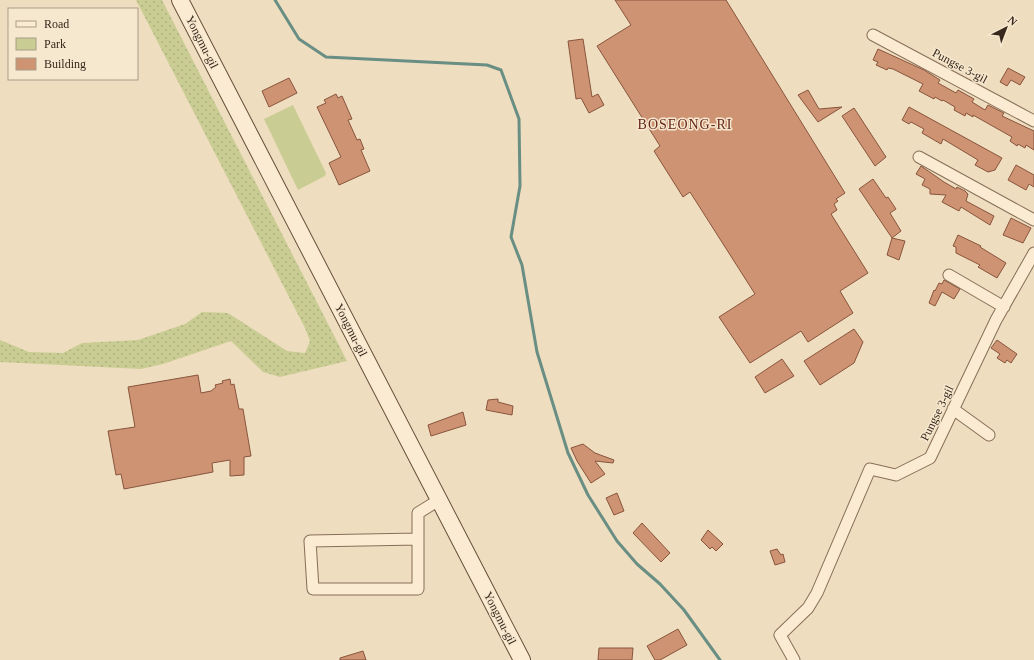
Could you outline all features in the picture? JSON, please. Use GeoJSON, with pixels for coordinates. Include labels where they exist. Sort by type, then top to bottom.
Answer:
{"type":"FeatureCollection","features":[{"type":"Feature","properties":{"kind":"street","name":"Yongmu-gil"},"geometry":{"type":"LineString","coordinates":[[180,0],[522,660]]}},
{"type":"Feature","properties":{"kind":"street","name":"Pungse 3-gil"},"geometry":{"type":"LineString","coordinates":[[873,35],[1034,121]]}},
{"type":"Feature","properties":{"kind":"street"},"geometry":{"type":"LineString","coordinates":[[918,157],[1034,220]]}},
{"type":"Feature","properties":{"kind":"street","name":"Pungse 3-gil"},"geometry":{"type":"LineString","coordinates":[[794,660],[780,635],[808,608],[817,593],[870,469],[896,475],[930,458],[1004,307],[1034,253]]}},
{"type":"Feature","properties":{"kind":"street"},"geometry":{"type":"LineString","coordinates":[[949,275],[1004,307]]}},
{"type":"Feature","properties":{"kind":"street"},"geometry":{"type":"LineString","coordinates":[[953,409],[989,434]]}},
{"type":"Feature","properties":{"kind":"street"},"geometry":{"type":"LineString","coordinates":[[418,539],[310,541],[313,589],[418,589],[418,539],[418,513],[439,500]]}},
{"type":"Feature","properties":{"kind":"green space"},"geometry":{"type":"Polygon","coordinates":[[[136,0],[162,0],[347,361],[280,377],[263,372],[231,341],[163,364],[141,369],[0,362],[0,340],[29,352],[63,353],[82,343],[138,340],[185,324],[202,312],[228,313],[287,351],[305,353],[310,341],[305,328],[136,0]]]}},
{"type":"Feature","properties":{"kind":"green space"},"geometry":{"type":"Polygon","coordinates":[[[293,105],[326,173],[325,176],[298,190],[264,119],[293,105]]]}},
{"type":"Feature","properties":{"kind":"building"},"geometry":{"type":"Polygon","coordinates":[[[615,0],[726,0],[845,193],[836,199],[838,201],[834,204],[837,210],[831,214],[868,273],[840,291],[853,313],[808,342],[801,331],[750,363],[719,317],[755,294],[690,192],[683,197],[654,151],[660,146],[597,46],[631,25],[615,0]]]}},
{"type":"Feature","properties":{"kind":"building"},"geometry":{"type":"Polygon","coordinates":[[[583,39],[592,97],[598,94],[604,105],[589,113],[581,98],[576,99],[568,41],[583,39]]]}},
{"type":"Feature","properties":{"kind":"building"},"geometry":{"type":"Polygon","coordinates":[[[878,49],[924,70],[940,80],[938,83],[956,93],[958,90],[974,99],[972,102],[985,110],[988,105],[1004,113],[1002,116],[1034,131],[1034,150],[1026,145],[1025,148],[1018,144],[1017,146],[1010,141],[1012,137],[973,115],[973,117],[966,113],[965,116],[954,110],[955,107],[943,100],[942,101],[935,97],[934,99],[919,91],[923,84],[893,69],[888,68],[887,70],[876,65],[878,62],[873,60],[878,49]]]}},
{"type":"Feature","properties":{"kind":"building"},"geometry":{"type":"Polygon","coordinates":[[[1008,68],[1025,77],[1020,85],[1011,80],[1007,86],[1000,82],[1008,68]]]}},
{"type":"Feature","properties":{"kind":"building"},"geometry":{"type":"Polygon","coordinates":[[[289,78],[297,93],[269,107],[262,91],[289,78]]]}},
{"type":"Feature","properties":{"kind":"building"},"geometry":{"type":"Polygon","coordinates":[[[808,90],[819,109],[842,107],[818,122],[798,95],[808,90]]]}},
{"type":"Feature","properties":{"kind":"building"},"geometry":{"type":"Polygon","coordinates":[[[336,94],[338,98],[342,96],[352,119],[348,120],[357,140],[360,139],[364,149],[361,150],[370,171],[339,185],[329,163],[341,157],[317,107],[326,103],[324,100],[336,94]]]}},
{"type":"Feature","properties":{"kind":"building"},"geometry":{"type":"Polygon","coordinates":[[[909,107],[1002,158],[995,170],[988,172],[975,165],[978,160],[943,139],[941,144],[922,133],[924,129],[911,122],[909,124],[902,120],[909,107]]]}},
{"type":"Feature","properties":{"kind":"building"},"geometry":{"type":"Polygon","coordinates":[[[854,108],[886,157],[875,166],[842,116],[854,108]]]}},
{"type":"Feature","properties":{"kind":"building"},"geometry":{"type":"Polygon","coordinates":[[[1016,165],[1034,175],[1034,187],[1029,184],[1026,190],[1008,180],[1016,165]]]}},
{"type":"Feature","properties":{"kind":"building"},"geometry":{"type":"Polygon","coordinates":[[[921,166],[956,189],[957,187],[965,191],[968,194],[966,201],[994,216],[990,225],[961,207],[959,211],[942,202],[946,195],[930,194],[930,189],[922,185],[925,179],[916,174],[921,166]]]}},
{"type":"Feature","properties":{"kind":"building"},"geometry":{"type":"Polygon","coordinates":[[[873,179],[886,198],[888,197],[896,209],[890,213],[901,231],[892,238],[859,189],[873,179]]]}},
{"type":"Feature","properties":{"kind":"building"},"geometry":{"type":"Polygon","coordinates":[[[1011,218],[1031,228],[1023,243],[1003,235],[1011,218]]]}},
{"type":"Feature","properties":{"kind":"building"},"geometry":{"type":"Polygon","coordinates":[[[958,235],[981,246],[980,247],[1006,263],[997,278],[978,267],[980,265],[956,253],[956,247],[953,246],[958,235]]]}},
{"type":"Feature","properties":{"kind":"building"},"geometry":{"type":"Polygon","coordinates":[[[892,238],[905,241],[899,260],[887,255],[892,238]]]}},
{"type":"Feature","properties":{"kind":"building"},"geometry":{"type":"Polygon","coordinates":[[[944,280],[960,289],[954,299],[942,292],[935,306],[929,303],[934,290],[935,291],[939,283],[942,284],[944,280]]]}},
{"type":"Feature","properties":{"kind":"building"},"geometry":{"type":"Polygon","coordinates":[[[854,329],[863,342],[854,363],[820,385],[804,361],[854,329]]]}},
{"type":"Feature","properties":{"kind":"building"},"geometry":{"type":"Polygon","coordinates":[[[997,340],[1017,354],[1011,363],[1007,360],[1005,363],[997,358],[1000,354],[991,348],[997,340]]]}},
{"type":"Feature","properties":{"kind":"building"},"geometry":{"type":"Polygon","coordinates":[[[782,359],[794,376],[765,393],[755,377],[782,359]]]}},
{"type":"Feature","properties":{"kind":"building"},"geometry":{"type":"Polygon","coordinates":[[[198,375],[201,393],[211,391],[216,387],[215,385],[223,383],[222,381],[230,379],[231,385],[234,384],[239,409],[243,409],[251,456],[244,457],[244,475],[230,476],[230,460],[212,463],[213,472],[124,489],[121,474],[116,475],[108,431],[135,427],[128,387],[198,375]]]}},
{"type":"Feature","properties":{"kind":"building"},"geometry":{"type":"Polygon","coordinates":[[[498,399],[498,402],[513,406],[512,415],[486,410],[488,400],[498,399]]]}},
{"type":"Feature","properties":{"kind":"building"},"geometry":{"type":"Polygon","coordinates":[[[463,412],[466,425],[431,436],[428,425],[463,412]]]}},
{"type":"Feature","properties":{"kind":"building"},"geometry":{"type":"Polygon","coordinates":[[[583,444],[595,453],[614,460],[613,463],[595,461],[605,474],[591,483],[577,461],[571,448],[583,444]]]}},
{"type":"Feature","properties":{"kind":"building"},"geometry":{"type":"Polygon","coordinates":[[[617,493],[624,511],[614,515],[606,498],[617,493]]]}},
{"type":"Feature","properties":{"kind":"building"},"geometry":{"type":"Polygon","coordinates":[[[642,523],[670,553],[661,562],[633,533],[642,523]]]}},
{"type":"Feature","properties":{"kind":"building"},"geometry":{"type":"Polygon","coordinates":[[[708,530],[723,544],[716,551],[712,547],[710,549],[701,540],[708,530]]]}},
{"type":"Feature","properties":{"kind":"building"},"geometry":{"type":"Polygon","coordinates":[[[777,549],[781,555],[783,554],[785,562],[775,565],[770,551],[777,549]]]}},
{"type":"Feature","properties":{"kind":"building"},"geometry":{"type":"Polygon","coordinates":[[[678,629],[687,645],[660,660],[655,660],[647,646],[678,629]]]}},
{"type":"Feature","properties":{"kind":"building"},"geometry":{"type":"Polygon","coordinates":[[[599,648],[633,648],[632,660],[598,660],[599,648]]]}},
{"type":"Feature","properties":{"kind":"building"},"geometry":{"type":"Polygon","coordinates":[[[363,651],[366,660],[340,660],[340,658],[363,651]]]}},
{"type":"Feature","properties":{"kind":"waterway"},"geometry":{"type":"LineString","coordinates":[[275,0],[299,39],[326,57],[487,65],[501,70],[519,119],[520,186],[511,237],[522,265],[537,352],[568,453],[588,495],[617,541],[637,564],[660,584],[684,610],[720,660]]}},
{"type":"Feature","properties":{"kind":"district","name":"BOSEONG-RI"},"geometry":{"type":"Point","coordinates":[685,124]}}]}
